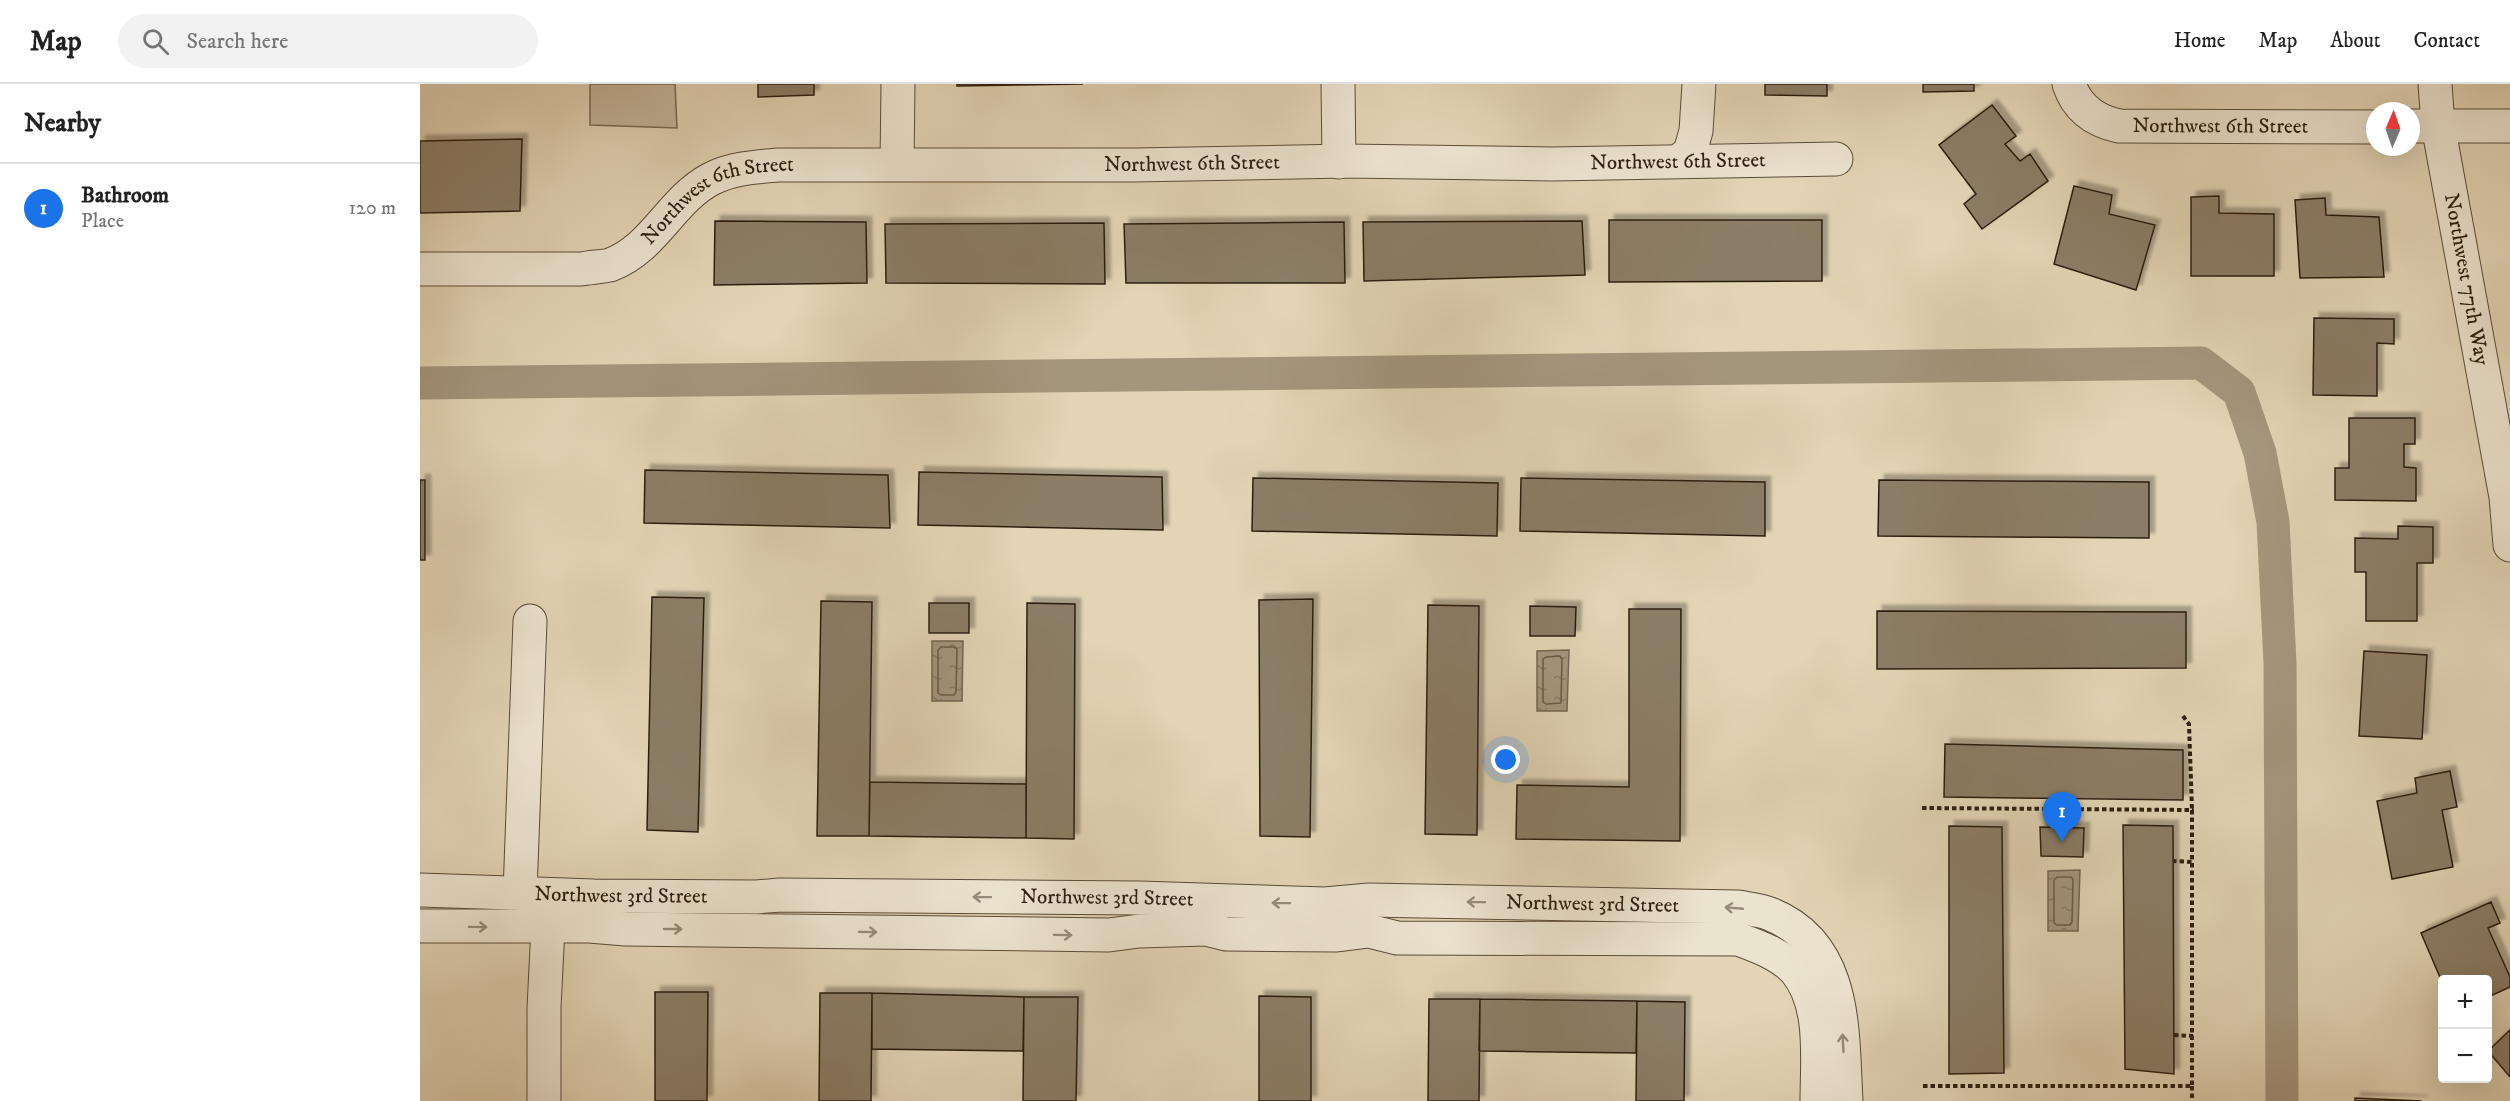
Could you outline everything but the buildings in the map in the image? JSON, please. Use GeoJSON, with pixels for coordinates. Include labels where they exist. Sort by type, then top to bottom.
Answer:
{"type":"FeatureCollection","features":[{"type":"Feature","properties":{"kind":"street"},"geometry":{"type":"LineString","coordinates":[[897,164],[898,84]]}},
{"type":"Feature","properties":{"kind":"street"},"geometry":{"type":"LineString","coordinates":[[1338,84],[1340,162]]}},
{"type":"Feature","properties":{"kind":"street"},"geometry":{"type":"LineString","coordinates":[[1679,161],[1690,152],[1696,131],[1700,84]]}},
{"type":"Feature","properties":{"kind":"street","name":"Northwest 77th Way"},"geometry":{"type":"LineString","coordinates":[[2435,84],[2425,126],[2508,497],[2510,545]]}},
{"type":"Feature","properties":{"kind":"street","name":"Northwest 6th Street"},"geometry":{"type":"LineString","coordinates":[[2071,91],[2101,122],[2120,126],[2366,127]]}},
{"type":"Feature","properties":{"kind":"street"},"geometry":{"type":"LineString","coordinates":[[2425,126],[2510,126]]}},
{"type":"Feature","properties":{"kind":"street","name":"Northwest 6th Street"},"geometry":{"type":"LineString","coordinates":[[420,269],[582,269],[609,265],[652,237],[695,191],[711,179],[741,169],[778,165],[1135,165],[1340,162],[1552,164],[1836,159]]}},
{"type":"Feature","properties":{"kind":"street"},"geometry":{"type":"LineString","coordinates":[[520,893],[530,621]]}},
{"type":"Feature","properties":{"kind":"street","name":"Northwest 3rd Street"},"geometry":{"type":"LineString","coordinates":[[420,890],[594,896],[756,897],[780,894],[1139,898],[1325,904],[1369,900],[1738,907],[1769,914],[1789,924],[1816,949],[1828,967],[1841,1010],[1846,1101]]}},
{"type":"Feature","properties":{"kind":"street","name":"Northwest 3rd Street"},"geometry":{"type":"LineString","coordinates":[[420,926],[589,926],[626,929],[1109,935],[1139,931],[1206,929],[1226,934],[1337,935],[1369,931],[1397,938],[1738,939],[1767,950],[1782,959],[1794,970],[1809,993],[1816,1031],[1817,1101]]}},
{"type":"Feature","properties":{"kind":"street"},"geometry":{"type":"LineString","coordinates":[[544,1101],[543,1008],[548,927]]}},
{"type":"Feature","properties":{"kind":"path"},"geometry":{"type":"LineString","coordinates":[[2183,716],[2189,724],[2192,810],[2192,1101]]}},
{"type":"Feature","properties":{"kind":"path"},"geometry":{"type":"LineString","coordinates":[[1922,808],[2192,810]]}},
{"type":"Feature","properties":{"kind":"path"},"geometry":{"type":"LineString","coordinates":[[2174,861],[2192,862]]}},
{"type":"Feature","properties":{"kind":"path"},"geometry":{"type":"LineString","coordinates":[[2174,1035],[2193,1036]]}},
{"type":"Feature","properties":{"kind":"path"},"geometry":{"type":"LineString","coordinates":[[1923,1086],[2192,1086]]}},
{"type":"Feature","properties":{"kind":"shaded area"},"geometry":{"type":"Polygon","coordinates":[[[590,84],[675,84],[677,128],[590,125],[590,84]]]}},
{"type":"Feature","properties":{"kind":"water"},"geometry":{"type":"Polygon","coordinates":[[[932,641],[963,641],[962,701],[932,701],[932,641]]]}},
{"type":"Feature","properties":{"kind":"water"},"geometry":{"type":"Polygon","coordinates":[[[1569,650],[1567,711],[1537,711],[1537,651],[1569,650]]]}},
{"type":"Feature","properties":{"kind":"water"},"geometry":{"type":"Polygon","coordinates":[[[2080,870],[2078,931],[2048,931],[2048,871],[2080,870]]]}},
{"type":"Feature","properties":{"kind":"waterway"},"geometry":{"type":"LineString","coordinates":[[420,383],[2201,363],[2239,392],[2260,453],[2273,522],[2280,663],[2282,1101]]}},
{"type":"Feature","properties":{"kind":"place","name":"Bathroom"},"geometry":{"type":"Point","coordinates":[2062,842]}}]}
